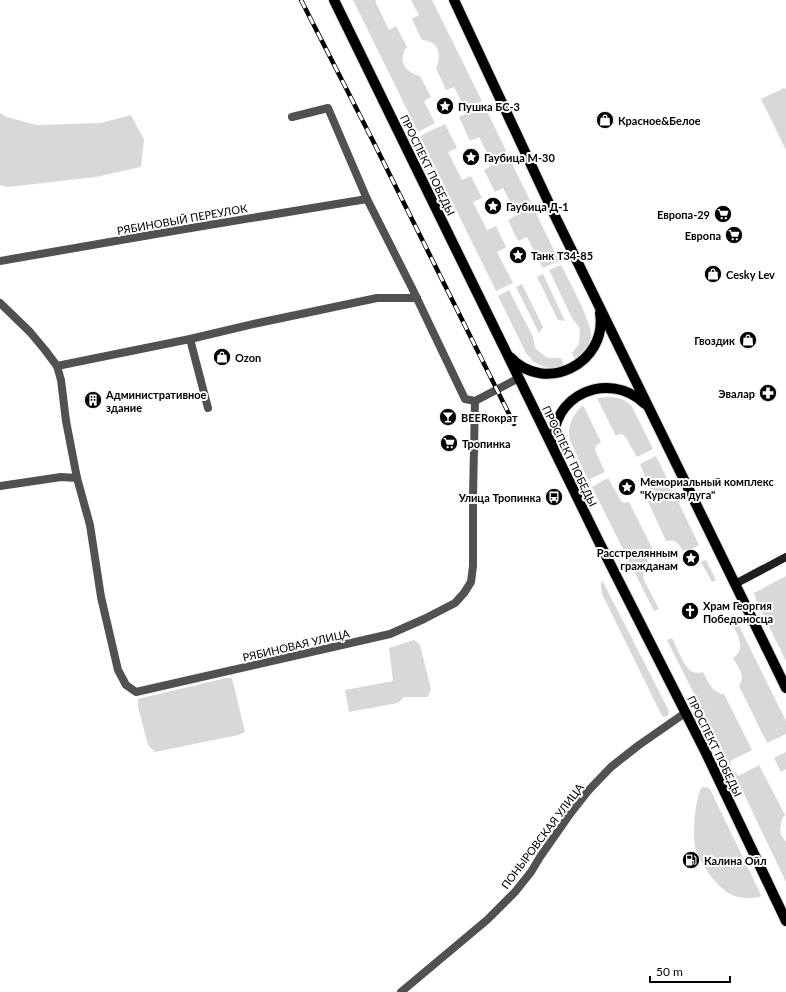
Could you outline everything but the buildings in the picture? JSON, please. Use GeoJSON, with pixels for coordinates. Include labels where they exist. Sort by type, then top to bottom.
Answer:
{"type":"FeatureCollection","features":[{"type":"Feature","properties":{"kind":"main road","name":"ПРОСПЕКТ ПОБЕДЫ"},"geometry":{"type":"LineString","coordinates":[[334,0],[599,542],[706,753],[786,922]]}},
{"type":"Feature","properties":{"kind":"main road"},"geometry":{"type":"LineString","coordinates":[[454,0],[554,214],[786,688]]}},
{"type":"Feature","properties":{"kind":"main road"},"geometry":{"type":"LineString","coordinates":[[507,354],[519,366],[545,374],[554,374],[579,364],[592,351],[596,343],[600,326],[599,307]]}},
{"type":"Feature","properties":{"kind":"main road"},"geometry":{"type":"LineString","coordinates":[[554,450],[554,433],[559,416],[570,402],[585,392],[602,388],[620,389],[629,392],[649,409]]}},
{"type":"Feature","properties":{"kind":"main road"},"geometry":{"type":"LineString","coordinates":[[736,584],[786,557]]}},
{"type":"Feature","properties":{"kind":"street"},"geometry":{"type":"LineString","coordinates":[[292,117],[328,108],[367,199],[417,298],[465,399],[475,401],[519,378]]}},
{"type":"Feature","properties":{"kind":"street","name":"РЯБИНОВЫЙ ПЕРЕУЛОК"},"geometry":{"type":"LineString","coordinates":[[0,261],[367,199]]}},
{"type":"Feature","properties":{"kind":"street"},"geometry":{"type":"LineString","coordinates":[[57,366],[190,339],[377,298],[417,298]]}},
{"type":"Feature","properties":{"kind":"street"},"geometry":{"type":"LineString","coordinates":[[0,303],[30,332],[57,366],[61,380],[66,421],[77,478],[61,478],[0,486]]}},
{"type":"Feature","properties":{"kind":"street"},"geometry":{"type":"LineString","coordinates":[[190,339],[208,408]]}},
{"type":"Feature","properties":{"kind":"street","name":"РЯБИНОВАЯ УЛИЦА"},"geometry":{"type":"LineString","coordinates":[[77,478],[90,525],[101,596],[118,670],[126,685],[136,692],[390,634],[455,603],[471,582],[473,566],[475,401]]}},
{"type":"Feature","properties":{"kind":"street","name":"ПОНЫРОВСКАЯ УЛИЦА"},"geometry":{"type":"LineString","coordinates":[[401,992],[487,920],[515,892],[531,872],[570,814],[588,791],[611,768],[639,745],[686,713]]}},
{"type":"Feature","properties":{"kind":"shaded area"},"geometry":{"type":"Polygon","coordinates":[[[353,0],[377,0],[375,1],[389,30],[396,26],[407,47],[403,57],[404,65],[410,72],[420,76],[431,97],[424,101],[435,123],[418,132],[353,0]]]}},
{"type":"Feature","properties":{"kind":"shaded area"},"geometry":{"type":"Polygon","coordinates":[[[411,0],[432,0],[482,101],[465,109],[454,87],[446,90],[436,68],[439,58],[438,50],[432,43],[422,40],[412,19],[419,15],[411,0]]]}},
{"type":"Feature","properties":{"kind":"shaded area"},"geometry":{"type":"Polygon","coordinates":[[[784,88],[786,89],[786,150],[761,99],[784,88]]]}},
{"type":"Feature","properties":{"kind":"shaded area"},"geometry":{"type":"Polygon","coordinates":[[[484,105],[559,261],[543,268],[527,237],[518,241],[508,220],[517,215],[503,188],[495,192],[484,170],[493,165],[479,137],[470,141],[459,117],[484,105]]]}},
{"type":"Feature","properties":{"kind":"shaded area"},"geometry":{"type":"Polygon","coordinates":[[[0,113],[7,117],[36,125],[101,123],[131,115],[144,140],[141,167],[96,177],[8,187],[0,185],[0,113]]]}},
{"type":"Feature","properties":{"kind":"shaded area"},"geometry":{"type":"Polygon","coordinates":[[[445,124],[457,148],[448,152],[462,180],[471,176],[482,198],[473,202],[487,230],[496,226],[506,247],[497,252],[513,283],[496,291],[420,136],[445,124]]]}},
{"type":"Feature","properties":{"kind":"shaded area"},"geometry":{"type":"Polygon","coordinates":[[[561,265],[588,321],[591,336],[589,344],[576,362],[572,353],[579,344],[579,327],[572,318],[549,270],[561,265]]]}},
{"type":"Feature","properties":{"kind":"shaded area"},"geometry":{"type":"Polygon","coordinates":[[[543,274],[565,321],[558,320],[537,277],[543,274]]]}},
{"type":"Feature","properties":{"kind":"shaded area"},"geometry":{"type":"Polygon","coordinates":[[[522,284],[543,327],[539,333],[516,287],[522,284]]]}},
{"type":"Feature","properties":{"kind":"shaded area"},"geometry":{"type":"Polygon","coordinates":[[[509,290],[533,337],[535,348],[549,358],[561,358],[565,367],[558,369],[542,366],[534,362],[526,353],[498,296],[509,290]]]}},
{"type":"Feature","properties":{"kind":"shaded area"},"geometry":{"type":"Polygon","coordinates":[[[610,397],[624,400],[631,405],[653,449],[637,457],[625,436],[620,434],[616,436],[597,398],[610,397]]]}},
{"type":"Feature","properties":{"kind":"shaded area"},"geometry":{"type":"Polygon","coordinates":[[[583,405],[601,442],[596,446],[595,450],[605,472],[588,480],[569,435],[571,421],[583,405]]]}},
{"type":"Feature","properties":{"kind":"shaded area"},"geometry":{"type":"Polygon","coordinates":[[[656,456],[699,545],[688,551],[687,549],[683,551],[674,541],[666,541],[645,495],[648,494],[650,488],[640,464],[656,456]]]}},
{"type":"Feature","properties":{"kind":"shaded area"},"geometry":{"type":"Polygon","coordinates":[[[608,478],[621,501],[624,503],[629,502],[652,548],[648,552],[647,556],[650,566],[644,570],[643,575],[644,580],[659,609],[654,611],[592,487],[608,478]]]}},
{"type":"Feature","properties":{"kind":"shaded area"},"geometry":{"type":"Polygon","coordinates":[[[706,560],[716,580],[712,582],[701,562],[706,560]]]}},
{"type":"Feature","properties":{"kind":"shaded area"},"geometry":{"type":"Polygon","coordinates":[[[786,576],[786,661],[754,593],[786,576]]]}},
{"type":"Feature","properties":{"kind":"shaded area"},"geometry":{"type":"Polygon","coordinates":[[[602,580],[669,711],[668,716],[662,716],[602,594],[602,580]]]}},
{"type":"Feature","properties":{"kind":"shaded area"},"geometry":{"type":"Polygon","coordinates":[[[733,614],[786,721],[786,734],[767,743],[739,686],[742,675],[733,658],[738,654],[740,644],[739,638],[728,616],[733,614]]]}},
{"type":"Feature","properties":{"kind":"shaded area"},"geometry":{"type":"Polygon","coordinates":[[[672,638],[688,669],[698,673],[703,672],[713,689],[724,694],[752,750],[730,761],[730,765],[667,640],[672,638]]]}},
{"type":"Feature","properties":{"kind":"shaded area"},"geometry":{"type":"Polygon","coordinates":[[[414,640],[420,645],[431,689],[428,697],[404,697],[398,703],[349,712],[345,690],[393,681],[389,648],[414,640]]]}},
{"type":"Feature","properties":{"kind":"shaded area"},"geometry":{"type":"Polygon","coordinates":[[[226,678],[232,678],[245,732],[238,735],[155,752],[148,745],[138,707],[138,699],[226,678]]]}},
{"type":"Feature","properties":{"kind":"shaded area"},"geometry":{"type":"Polygon","coordinates":[[[786,752],[786,769],[781,772],[774,758],[786,752]]]}},
{"type":"Feature","properties":{"kind":"shaded area"},"geometry":{"type":"Polygon","coordinates":[[[759,765],[785,815],[782,819],[780,829],[781,835],[786,842],[786,882],[734,773],[736,772],[738,776],[759,765]]]}},
{"type":"Feature","properties":{"kind":"shaded area"},"geometry":{"type":"Polygon","coordinates":[[[704,787],[710,789],[761,895],[760,897],[741,898],[723,889],[711,876],[697,854],[694,838],[695,813],[701,788],[704,787]]]}},
{"type":"Feature","properties":{"kind":"railway"},"geometry":{"type":"LineString","coordinates":[[301,0],[514,424]]}},
{"type":"Feature","properties":{"kind":"place","name":"Пушка БС-3"},"geometry":{"type":"Point","coordinates":[445,106]}},
{"type":"Feature","properties":{"kind":"place","name":"Красное&Белое"},"geometry":{"type":"Point","coordinates":[605,120]}},
{"type":"Feature","properties":{"kind":"place","name":"Гаубица М-30"},"geometry":{"type":"Point","coordinates":[471,157]}},
{"type":"Feature","properties":{"kind":"place","name":"Гаубица Д-1"},"geometry":{"type":"Point","coordinates":[493,206]}},
{"type":"Feature","properties":{"kind":"place","name":"Европа-29"},"geometry":{"type":"Point","coordinates":[723,214]}},
{"type":"Feature","properties":{"kind":"place","name":"Европа"},"geometry":{"type":"Point","coordinates":[734,235]}},
{"type":"Feature","properties":{"kind":"place","name":"Танк Т34-85"},"geometry":{"type":"Point","coordinates":[518,255]}},
{"type":"Feature","properties":{"kind":"place","name":"Cesky Lev"},"geometry":{"type":"Point","coordinates":[713,274]}},
{"type":"Feature","properties":{"kind":"place","name":"Гвоздик"},"geometry":{"type":"Point","coordinates":[748,340]}},
{"type":"Feature","properties":{"kind":"place","name":"Ozon"},"geometry":{"type":"Point","coordinates":[222,357]}},
{"type":"Feature","properties":{"kind":"place","name":"Эвалар"},"geometry":{"type":"Point","coordinates":[768,393]}},
{"type":"Feature","properties":{"kind":"place","name":"Административное здание"},"geometry":{"type":"Point","coordinates":[93,400]}},
{"type":"Feature","properties":{"kind":"place","name":"BEERократ"},"geometry":{"type":"Point","coordinates":[448,417]}},
{"type":"Feature","properties":{"kind":"place","name":"Тропинка"},"geometry":{"type":"Point","coordinates":[449,443]}},
{"type":"Feature","properties":{"kind":"place","name":"Мемориальный комплекс \"Курская дуга\""},"geometry":{"type":"Point","coordinates":[627,487]}},
{"type":"Feature","properties":{"kind":"place","name":"Улица Тропинка"},"geometry":{"type":"Point","coordinates":[554,497]}},
{"type":"Feature","properties":{"kind":"place","name":"Расстрелянным гражданам"},"geometry":{"type":"Point","coordinates":[691,558]}},
{"type":"Feature","properties":{"kind":"place","name":"Храм Георгия Победоносца"},"geometry":{"type":"Point","coordinates":[690,611]}},
{"type":"Feature","properties":{"kind":"place","name":"Калина Ойл"},"geometry":{"type":"Point","coordinates":[691,860]}}]}
